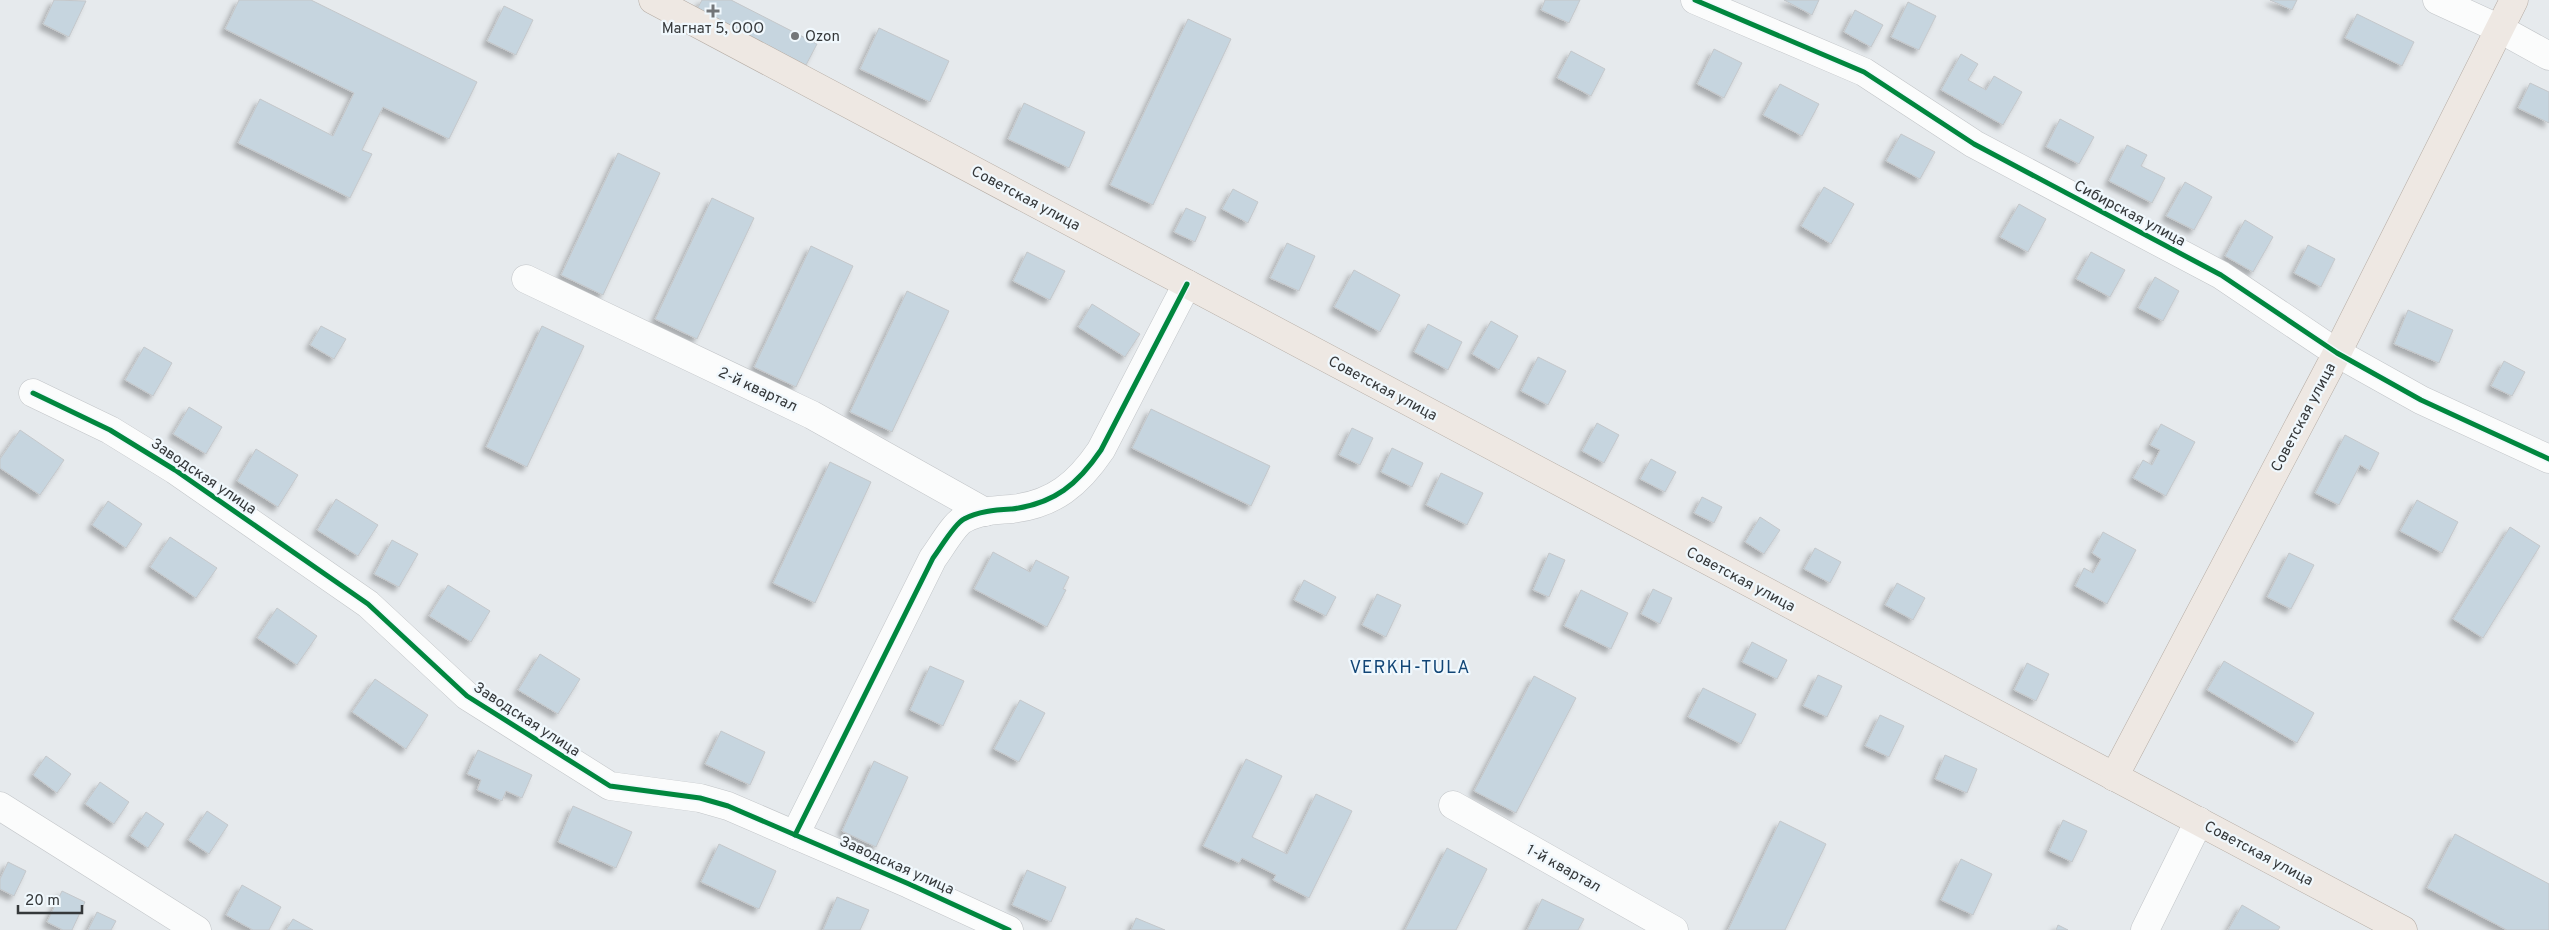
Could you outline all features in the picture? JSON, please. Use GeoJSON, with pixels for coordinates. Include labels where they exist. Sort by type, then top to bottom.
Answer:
{"type":"FeatureCollection","features":[{"type":"Feature","properties":{"kind":"main road","name":"Советская улица"},"geometry":{"type":"LineString","coordinates":[[653,0],[2403,930]]}},
{"type":"Feature","properties":{"kind":"main road","name":"Советская улица"},"geometry":{"type":"LineString","coordinates":[[2114,777],[2337,353],[2514,0]]}},
{"type":"Feature","properties":{"kind":"street","name":"Сибирская улица"},"geometry":{"type":"LineString","coordinates":[[1695,0],[1864,72],[1974,144],[2221,275],[2337,353],[2421,400],[2549,458]]}},
{"type":"Feature","properties":{"kind":"street"},"geometry":{"type":"LineString","coordinates":[[2436,0],[2500,29],[2549,56]]}},
{"type":"Feature","properties":{"kind":"street","name":"2-й квартал"},"geometry":{"type":"LineString","coordinates":[[526,279],[812,415],[985,512]]}},
{"type":"Feature","properties":{"kind":"street"},"geometry":{"type":"LineString","coordinates":[[796,834],[933,558],[962,520],[985,512],[1025,507],[1058,496],[1085,474],[1101,450],[1187,284]]}},
{"type":"Feature","properties":{"kind":"street","name":"Заводская улица"},"geometry":{"type":"LineString","coordinates":[[33,393],[110,430],[175,470],[368,604],[467,696],[610,786],[700,798],[728,806],[796,834],[1009,930]]}},
{"type":"Feature","properties":{"kind":"street","name":"1-й квартал"},"geometry":{"type":"LineString","coordinates":[[1453,805],[1674,930]]}},
{"type":"Feature","properties":{"kind":"street"},"geometry":{"type":"LineString","coordinates":[[0,806],[197,930]]}},
{"type":"Feature","properties":{"kind":"street"},"geometry":{"type":"LineString","coordinates":[[2145,930],[2199,821]]}},
{"type":"Feature","properties":{"kind":"building"},"geometry":{"type":"Polygon","coordinates":[[[54,0],[86,1],[69,37],[43,24],[54,0]]]}},
{"type":"Feature","properties":{"kind":"building"},"geometry":{"type":"Polygon","coordinates":[[[239,0],[311,0],[477,82],[449,139],[383,107],[362,150],[372,154],[350,198],[238,143],[260,99],[333,136],[354,93],[225,29],[239,0]]]}},
{"type":"Feature","properties":{"kind":"building"},"geometry":{"type":"Polygon","coordinates":[[[702,0],[731,0],[817,44],[806,65],[697,9],[702,0]]]}},
{"type":"Feature","properties":{"kind":"building"},"geometry":{"type":"Polygon","coordinates":[[[1545,0],[1580,0],[1569,23],[1541,10],[1545,0]]]}},
{"type":"Feature","properties":{"kind":"building"},"geometry":{"type":"Polygon","coordinates":[[[1784,0],[1819,0],[1812,15],[1784,0]]]}},
{"type":"Feature","properties":{"kind":"building"},"geometry":{"type":"Polygon","coordinates":[[[2270,0],[2297,0],[2292,10],[2270,0]]]}},
{"type":"Feature","properties":{"kind":"building"},"geometry":{"type":"Polygon","coordinates":[[[1908,2],[1936,16],[1919,50],[1891,37],[1908,2]]]}},
{"type":"Feature","properties":{"kind":"building"},"geometry":{"type":"Polygon","coordinates":[[[504,6],[533,20],[516,55],[487,41],[504,6]]]}},
{"type":"Feature","properties":{"kind":"building"},"geometry":{"type":"Polygon","coordinates":[[[1855,10],[1883,25],[1871,47],[1844,32],[1855,10]]]}},
{"type":"Feature","properties":{"kind":"building"},"geometry":{"type":"Polygon","coordinates":[[[2357,14],[2414,42],[2402,66],[2345,38],[2357,14]]]}},
{"type":"Feature","properties":{"kind":"building"},"geometry":{"type":"Polygon","coordinates":[[[1188,19],[1231,39],[1153,205],[1110,185],[1188,19]]]}},
{"type":"Feature","properties":{"kind":"building"},"geometry":{"type":"Polygon","coordinates":[[[879,28],[949,61],[930,102],[860,69],[879,28]]]}},
{"type":"Feature","properties":{"kind":"building"},"geometry":{"type":"Polygon","coordinates":[[[1714,49],[1742,63],[1724,98],[1697,84],[1714,49]]]}},
{"type":"Feature","properties":{"kind":"building"},"geometry":{"type":"Polygon","coordinates":[[[1571,51],[1605,69],[1591,96],[1557,78],[1571,51]]]}},
{"type":"Feature","properties":{"kind":"building"},"geometry":{"type":"Polygon","coordinates":[[[1961,54],[1978,64],[1968,80],[1986,90],[1994,76],[2022,92],[2003,125],[1941,90],[1961,54]]]}},
{"type":"Feature","properties":{"kind":"building"},"geometry":{"type":"Polygon","coordinates":[[[2530,83],[2549,92],[2549,123],[2518,108],[2530,83]]]}},
{"type":"Feature","properties":{"kind":"building"},"geometry":{"type":"Polygon","coordinates":[[[1780,84],[1819,104],[1802,136],[1763,115],[1780,84]]]}},
{"type":"Feature","properties":{"kind":"building"},"geometry":{"type":"Polygon","coordinates":[[[1024,103],[1085,132],[1069,168],[1008,139],[1024,103]]]}},
{"type":"Feature","properties":{"kind":"building"},"geometry":{"type":"Polygon","coordinates":[[[2060,119],[2094,137],[2079,164],[2046,147],[2060,119]]]}},
{"type":"Feature","properties":{"kind":"building"},"geometry":{"type":"Polygon","coordinates":[[[1901,134],[1935,152],[1920,179],[1886,161],[1901,134]]]}},
{"type":"Feature","properties":{"kind":"building"},"geometry":{"type":"Polygon","coordinates":[[[2127,145],[2147,155],[2141,166],[2165,178],[2152,203],[2109,181],[2127,145]]]}},
{"type":"Feature","properties":{"kind":"building"},"geometry":{"type":"Polygon","coordinates":[[[618,153],[660,173],[603,295],[561,275],[618,153]]]}},
{"type":"Feature","properties":{"kind":"building"},"geometry":{"type":"Polygon","coordinates":[[[2185,182],[2212,197],[2194,230],[2166,216],[2185,182]]]}},
{"type":"Feature","properties":{"kind":"building"},"geometry":{"type":"Polygon","coordinates":[[[1824,187],[1854,204],[1831,244],[1801,226],[1824,187]]]}},
{"type":"Feature","properties":{"kind":"building"},"geometry":{"type":"Polygon","coordinates":[[[1233,189],[1258,202],[1248,223],[1222,209],[1233,189]]]}},
{"type":"Feature","properties":{"kind":"building"},"geometry":{"type":"Polygon","coordinates":[[[712,198],[754,218],[697,339],[655,319],[712,198]]]}},
{"type":"Feature","properties":{"kind":"building"},"geometry":{"type":"Polygon","coordinates":[[[2019,204],[2046,219],[2028,252],[2000,237],[2019,204]]]}},
{"type":"Feature","properties":{"kind":"building"},"geometry":{"type":"Polygon","coordinates":[[[1186,208],[1206,217],[1195,242],[1174,232],[1186,208]]]}},
{"type":"Feature","properties":{"kind":"building"},"geometry":{"type":"Polygon","coordinates":[[[2245,220],[2273,237],[2253,272],[2225,256],[2245,220]]]}},
{"type":"Feature","properties":{"kind":"building"},"geometry":{"type":"Polygon","coordinates":[[[1287,243],[1315,256],[1299,291],[1270,278],[1287,243]]]}},
{"type":"Feature","properties":{"kind":"building"},"geometry":{"type":"Polygon","coordinates":[[[2308,245],[2335,259],[2321,287],[2294,273],[2308,245]]]}},
{"type":"Feature","properties":{"kind":"building"},"geometry":{"type":"Polygon","coordinates":[[[811,246],[853,266],[796,387],[754,367],[811,246]]]}},
{"type":"Feature","properties":{"kind":"building"},"geometry":{"type":"Polygon","coordinates":[[[1027,252],[1065,271],[1050,300],[1013,281],[1027,252]]]}},
{"type":"Feature","properties":{"kind":"building"},"geometry":{"type":"Polygon","coordinates":[[[2091,252],[2125,270],[2110,297],[2076,279],[2091,252]]]}},
{"type":"Feature","properties":{"kind":"building"},"geometry":{"type":"Polygon","coordinates":[[[1354,270],[1400,295],[1380,332],[1334,307],[1354,270]]]}},
{"type":"Feature","properties":{"kind":"building"},"geometry":{"type":"Polygon","coordinates":[[[2155,277],[2179,291],[2163,321],[2138,308],[2155,277]]]}},
{"type":"Feature","properties":{"kind":"building"},"geometry":{"type":"Polygon","coordinates":[[[907,291],[949,311],[892,432],[850,412],[907,291]]]}},
{"type":"Feature","properties":{"kind":"building"},"geometry":{"type":"Polygon","coordinates":[[[1092,304],[1140,334],[1125,357],[1078,327],[1092,304]]]}},
{"type":"Feature","properties":{"kind":"building"},"geometry":{"type":"Polygon","coordinates":[[[2408,310],[2453,330],[2439,363],[2394,344],[2408,310]]]}},
{"type":"Feature","properties":{"kind":"building"},"geometry":{"type":"Polygon","coordinates":[[[1491,321],[1518,336],[1499,370],[1472,354],[1491,321]]]}},
{"type":"Feature","properties":{"kind":"building"},"geometry":{"type":"Polygon","coordinates":[[[1428,324],[1462,342],[1448,370],[1414,352],[1428,324]]]}},
{"type":"Feature","properties":{"kind":"building"},"geometry":{"type":"Polygon","coordinates":[[[321,326],[346,339],[334,359],[310,345],[321,326]]]}},
{"type":"Feature","properties":{"kind":"building"},"geometry":{"type":"Polygon","coordinates":[[[542,326],[584,346],[527,467],[486,447],[542,326]]]}},
{"type":"Feature","properties":{"kind":"building"},"geometry":{"type":"Polygon","coordinates":[[[144,347],[172,363],[153,396],[125,380],[144,347]]]}},
{"type":"Feature","properties":{"kind":"building"},"geometry":{"type":"Polygon","coordinates":[[[1538,357],[1566,371],[1548,405],[1521,391],[1538,357]]]}},
{"type":"Feature","properties":{"kind":"building"},"geometry":{"type":"Polygon","coordinates":[[[2504,361],[2525,372],[2512,396],[2491,386],[2504,361]]]}},
{"type":"Feature","properties":{"kind":"building"},"geometry":{"type":"Polygon","coordinates":[[[189,407],[222,427],[206,454],[173,434],[189,407]]]}},
{"type":"Feature","properties":{"kind":"building"},"geometry":{"type":"Polygon","coordinates":[[[1151,409],[1270,466],[1251,506],[1132,448],[1151,409]]]}},
{"type":"Feature","properties":{"kind":"building"},"geometry":{"type":"Polygon","coordinates":[[[1597,423],[1619,435],[1604,463],[1582,451],[1597,423]]]}},
{"type":"Feature","properties":{"kind":"building"},"geometry":{"type":"Polygon","coordinates":[[[2161,424],[2195,442],[2166,496],[2133,478],[2143,460],[2152,465],[2160,450],[2150,445],[2161,424]]]}},
{"type":"Feature","properties":{"kind":"building"},"geometry":{"type":"Polygon","coordinates":[[[1352,428],[1373,438],[1360,465],[1339,455],[1352,428]]]}},
{"type":"Feature","properties":{"kind":"building"},"geometry":{"type":"Polygon","coordinates":[[[20,430],[64,460],[40,495],[0,468],[0,459],[20,430]]]}},
{"type":"Feature","properties":{"kind":"building"},"geometry":{"type":"Polygon","coordinates":[[[2345,435],[2379,453],[2370,471],[2360,465],[2339,505],[2315,493],[2345,435]]]}},
{"type":"Feature","properties":{"kind":"building"},"geometry":{"type":"Polygon","coordinates":[[[1392,448],[1423,463],[1412,487],[1381,472],[1392,448]]]}},
{"type":"Feature","properties":{"kind":"building"},"geometry":{"type":"Polygon","coordinates":[[[256,449],[298,475],[278,507],[237,481],[256,449]]]}},
{"type":"Feature","properties":{"kind":"building"},"geometry":{"type":"Polygon","coordinates":[[[1651,459],[1676,472],[1665,492],[1640,479],[1651,459]]]}},
{"type":"Feature","properties":{"kind":"building"},"geometry":{"type":"Polygon","coordinates":[[[830,462],[871,482],[815,603],[773,583],[830,462]]]}},
{"type":"Feature","properties":{"kind":"building"},"geometry":{"type":"Polygon","coordinates":[[[1441,473],[1483,493],[1467,525],[1426,505],[1441,473]]]}},
{"type":"Feature","properties":{"kind":"building"},"geometry":{"type":"Polygon","coordinates":[[[1702,497],[1722,507],[1714,523],[1694,513],[1702,497]]]}},
{"type":"Feature","properties":{"kind":"building"},"geometry":{"type":"Polygon","coordinates":[[[336,499],[378,525],[358,556],[317,530],[336,499]]]}},
{"type":"Feature","properties":{"kind":"building"},"geometry":{"type":"Polygon","coordinates":[[[2417,500],[2458,522],[2442,553],[2400,531],[2417,500]]]}},
{"type":"Feature","properties":{"kind":"building"},"geometry":{"type":"Polygon","coordinates":[[[108,501],[142,524],[126,548],[92,525],[108,501]]]}},
{"type":"Feature","properties":{"kind":"building"},"geometry":{"type":"Polygon","coordinates":[[[1760,517],[1780,530],[1764,554],[1745,542],[1760,517]]]}},
{"type":"Feature","properties":{"kind":"building"},"geometry":{"type":"Polygon","coordinates":[[[2510,527],[2540,546],[2483,638],[2453,619],[2510,527]]]}},
{"type":"Feature","properties":{"kind":"building"},"geometry":{"type":"Polygon","coordinates":[[[2103,532],[2136,550],[2107,604],[2075,586],[2084,568],[2093,573],[2101,559],[2092,553],[2103,532]]]}},
{"type":"Feature","properties":{"kind":"building"},"geometry":{"type":"Polygon","coordinates":[[[170,537],[217,568],[196,598],[150,567],[170,537]]]}},
{"type":"Feature","properties":{"kind":"building"},"geometry":{"type":"Polygon","coordinates":[[[392,540],[418,554],[399,587],[374,574],[392,540]]]}},
{"type":"Feature","properties":{"kind":"building"},"geometry":{"type":"Polygon","coordinates":[[[1815,548],[1841,562],[1830,583],[1804,569],[1815,548]]]}},
{"type":"Feature","properties":{"kind":"building"},"geometry":{"type":"Polygon","coordinates":[[[993,552],[1030,572],[1036,560],[1069,577],[1063,589],[1066,590],[1047,627],[974,589],[993,552]]]}},
{"type":"Feature","properties":{"kind":"building"},"geometry":{"type":"Polygon","coordinates":[[[1549,553],[1565,560],[1549,597],[1533,590],[1549,553]]]}},
{"type":"Feature","properties":{"kind":"building"},"geometry":{"type":"Polygon","coordinates":[[[2289,553],[2314,565],[2291,609],[2267,597],[2289,553]]]}},
{"type":"Feature","properties":{"kind":"building"},"geometry":{"type":"Polygon","coordinates":[[[1304,580],[1336,597],[1326,616],[1294,600],[1304,580]]]}},
{"type":"Feature","properties":{"kind":"building"},"geometry":{"type":"Polygon","coordinates":[[[1897,583],[1925,598],[1913,620],[1885,605],[1897,583]]]}},
{"type":"Feature","properties":{"kind":"building"},"geometry":{"type":"Polygon","coordinates":[[[448,585],[490,611],[471,642],[429,616],[448,585]]]}},
{"type":"Feature","properties":{"kind":"building"},"geometry":{"type":"Polygon","coordinates":[[[1653,589],[1672,598],[1660,624],[1641,614],[1653,589]]]}},
{"type":"Feature","properties":{"kind":"building"},"geometry":{"type":"Polygon","coordinates":[[[1581,590],[1628,613],[1611,649],[1564,626],[1581,590]]]}},
{"type":"Feature","properties":{"kind":"building"},"geometry":{"type":"Polygon","coordinates":[[[1377,594],[1401,605],[1386,637],[1362,625],[1377,594]]]}},
{"type":"Feature","properties":{"kind":"building"},"geometry":{"type":"Polygon","coordinates":[[[277,608],[317,636],[297,665],[257,638],[277,608]]]}},
{"type":"Feature","properties":{"kind":"building"},"geometry":{"type":"Polygon","coordinates":[[[1752,642],[1787,660],[1777,679],[1742,662],[1752,642]]]}},
{"type":"Feature","properties":{"kind":"building"},"geometry":{"type":"Polygon","coordinates":[[[540,654],[580,679],[558,714],[518,690],[540,654]]]}},
{"type":"Feature","properties":{"kind":"building"},"geometry":{"type":"Polygon","coordinates":[[[2224,661],[2314,713],[2297,743],[2207,690],[2224,661]]]}},
{"type":"Feature","properties":{"kind":"building"},"geometry":{"type":"Polygon","coordinates":[[[2027,663],[2049,674],[2036,701],[2014,690],[2027,663]]]}},
{"type":"Feature","properties":{"kind":"building"},"geometry":{"type":"Polygon","coordinates":[[[930,666],[964,681],[943,726],[910,710],[930,666]]]}},
{"type":"Feature","properties":{"kind":"building"},"geometry":{"type":"Polygon","coordinates":[[[1818,675],[1842,686],[1827,717],[1803,706],[1818,675]]]}},
{"type":"Feature","properties":{"kind":"building"},"geometry":{"type":"Polygon","coordinates":[[[1534,676],[1576,698],[1516,813],[1474,791],[1534,676]]]}},
{"type":"Feature","properties":{"kind":"building"},"geometry":{"type":"Polygon","coordinates":[[[375,679],[428,715],[406,749],[352,712],[375,679]]]}},
{"type":"Feature","properties":{"kind":"building"},"geometry":{"type":"Polygon","coordinates":[[[1703,688],[1756,714],[1741,744],[1688,717],[1703,688]]]}},
{"type":"Feature","properties":{"kind":"building"},"geometry":{"type":"Polygon","coordinates":[[[1020,700],[1045,713],[1019,762],[994,749],[1020,700]]]}},
{"type":"Feature","properties":{"kind":"building"},"geometry":{"type":"Polygon","coordinates":[[[1880,715],[1904,726],[1889,757],[1865,746],[1880,715]]]}},
{"type":"Feature","properties":{"kind":"building"},"geometry":{"type":"Polygon","coordinates":[[[721,731],[765,752],[750,785],[705,764],[721,731]]]}},
{"type":"Feature","properties":{"kind":"building"},"geometry":{"type":"Polygon","coordinates":[[[478,750],[532,775],[522,798],[506,791],[502,801],[477,790],[481,780],[467,774],[478,750]]]}},
{"type":"Feature","properties":{"kind":"building"},"geometry":{"type":"Polygon","coordinates":[[[1945,755],[1977,769],[1967,793],[1935,779],[1945,755]]]}},
{"type":"Feature","properties":{"kind":"building"},"geometry":{"type":"Polygon","coordinates":[[[46,756],[71,774],[57,793],[33,775],[46,756]]]}},
{"type":"Feature","properties":{"kind":"building"},"geometry":{"type":"Polygon","coordinates":[[[1246,759],[1282,776],[1252,837],[1287,854],[1316,794],[1352,811],[1309,898],[1273,880],[1276,875],[1242,858],[1239,863],[1203,846],[1246,759]]]}},
{"type":"Feature","properties":{"kind":"building"},"geometry":{"type":"Polygon","coordinates":[[[874,761],[908,777],[876,847],[842,831],[874,761]]]}},
{"type":"Feature","properties":{"kind":"building"},"geometry":{"type":"Polygon","coordinates":[[[100,782],[129,802],[114,824],[85,804],[100,782]]]}},
{"type":"Feature","properties":{"kind":"building"},"geometry":{"type":"Polygon","coordinates":[[[573,806],[632,832],[616,868],[558,842],[573,806]]]}},
{"type":"Feature","properties":{"kind":"building"},"geometry":{"type":"Polygon","coordinates":[[[207,811],[228,825],[209,854],[188,840],[207,811]]]}},
{"type":"Feature","properties":{"kind":"building"},"geometry":{"type":"Polygon","coordinates":[[[146,812],[164,824],[148,848],[130,836],[146,812]]]}},
{"type":"Feature","properties":{"kind":"building"},"geometry":{"type":"Polygon","coordinates":[[[2063,820],[2087,831],[2072,862],[2049,851],[2063,820]]]}},
{"type":"Feature","properties":{"kind":"building"},"geometry":{"type":"Polygon","coordinates":[[[1780,821],[1826,844],[1785,930],[1728,930],[1780,821]]]}},
{"type":"Feature","properties":{"kind":"building"},"geometry":{"type":"Polygon","coordinates":[[[2455,834],[2549,884],[2549,930],[2507,930],[2427,888],[2455,834]]]}},
{"type":"Feature","properties":{"kind":"building"},"geometry":{"type":"Polygon","coordinates":[[[719,844],[776,871],[759,909],[701,882],[719,844]]]}},
{"type":"Feature","properties":{"kind":"building"},"geometry":{"type":"Polygon","coordinates":[[[1447,848],[1487,869],[1456,930],[1405,930],[1447,848]]]}},
{"type":"Feature","properties":{"kind":"building"},"geometry":{"type":"Polygon","coordinates":[[[1961,859],[1992,874],[1973,915],[1941,900],[1961,859]]]}},
{"type":"Feature","properties":{"kind":"building"},"geometry":{"type":"Polygon","coordinates":[[[8,862],[26,871],[14,896],[0,889],[0,879],[8,862]]]}},
{"type":"Feature","properties":{"kind":"building"},"geometry":{"type":"Polygon","coordinates":[[[1027,870],[1066,887],[1051,922],[1012,905],[1027,870]]]}},
{"type":"Feature","properties":{"kind":"building"},"geometry":{"type":"Polygon","coordinates":[[[242,885],[281,907],[269,930],[253,930],[226,915],[242,885]]]}},
{"type":"Feature","properties":{"kind":"building"},"geometry":{"type":"Polygon","coordinates":[[[62,891],[85,902],[72,930],[63,930],[47,922],[62,891]]]}},
{"type":"Feature","properties":{"kind":"building"},"geometry":{"type":"Polygon","coordinates":[[[837,897],[869,910],[860,930],[823,930],[837,897]]]}},
{"type":"Feature","properties":{"kind":"building"},"geometry":{"type":"Polygon","coordinates":[[[1542,899],[1584,919],[1578,930],[1527,930],[1542,899]]]}},
{"type":"Feature","properties":{"kind":"building"},"geometry":{"type":"Polygon","coordinates":[[[2242,905],[2280,927],[2278,930],[2228,930],[2242,905]]]}},
{"type":"Feature","properties":{"kind":"building"},"geometry":{"type":"Polygon","coordinates":[[[97,912],[116,921],[111,930],[88,930],[97,912]]]}},
{"type":"Feature","properties":{"kind":"building"},"geometry":{"type":"Polygon","coordinates":[[[1136,918],[1165,930],[1131,930],[1136,918]]]}},
{"type":"Feature","properties":{"kind":"building"},"geometry":{"type":"Polygon","coordinates":[[[293,919],[313,930],[286,930],[293,919]]]}},
{"type":"Feature","properties":{"kind":"building"},"geometry":{"type":"Polygon","coordinates":[[[2058,925],[2068,930],[2056,930],[2058,925]]]}},
{"type":"Feature","properties":{"kind":"cycle path"},"geometry":{"type":"LineString","coordinates":[[1695,0],[1864,72],[1974,144],[2221,275],[2337,353],[2421,400],[2549,459]]}},
{"type":"Feature","properties":{"kind":"cycle path"},"geometry":{"type":"LineString","coordinates":[[795,835],[933,558],[947,537],[960,522],[969,516],[1040,502],[1064,490],[1083,473],[1101,450],[1187,284]]}},
{"type":"Feature","properties":{"kind":"cycle path"},"geometry":{"type":"LineString","coordinates":[[33,393],[110,430],[175,470],[368,604],[467,696],[610,786],[700,798],[728,806],[909,884],[1009,930]]}},
{"type":"Feature","properties":{"kind":"place","name":"Магнат 5, ООО"},"geometry":{"type":"Point","coordinates":[713,11]}},
{"type":"Feature","properties":{"kind":"place","name":"Ozon"},"geometry":{"type":"Point","coordinates":[795,36]}},
{"type":"Feature","properties":{"kind":"district","name":"VERKH-TULA"},"geometry":{"type":"Point","coordinates":[1410,667]}}]}
